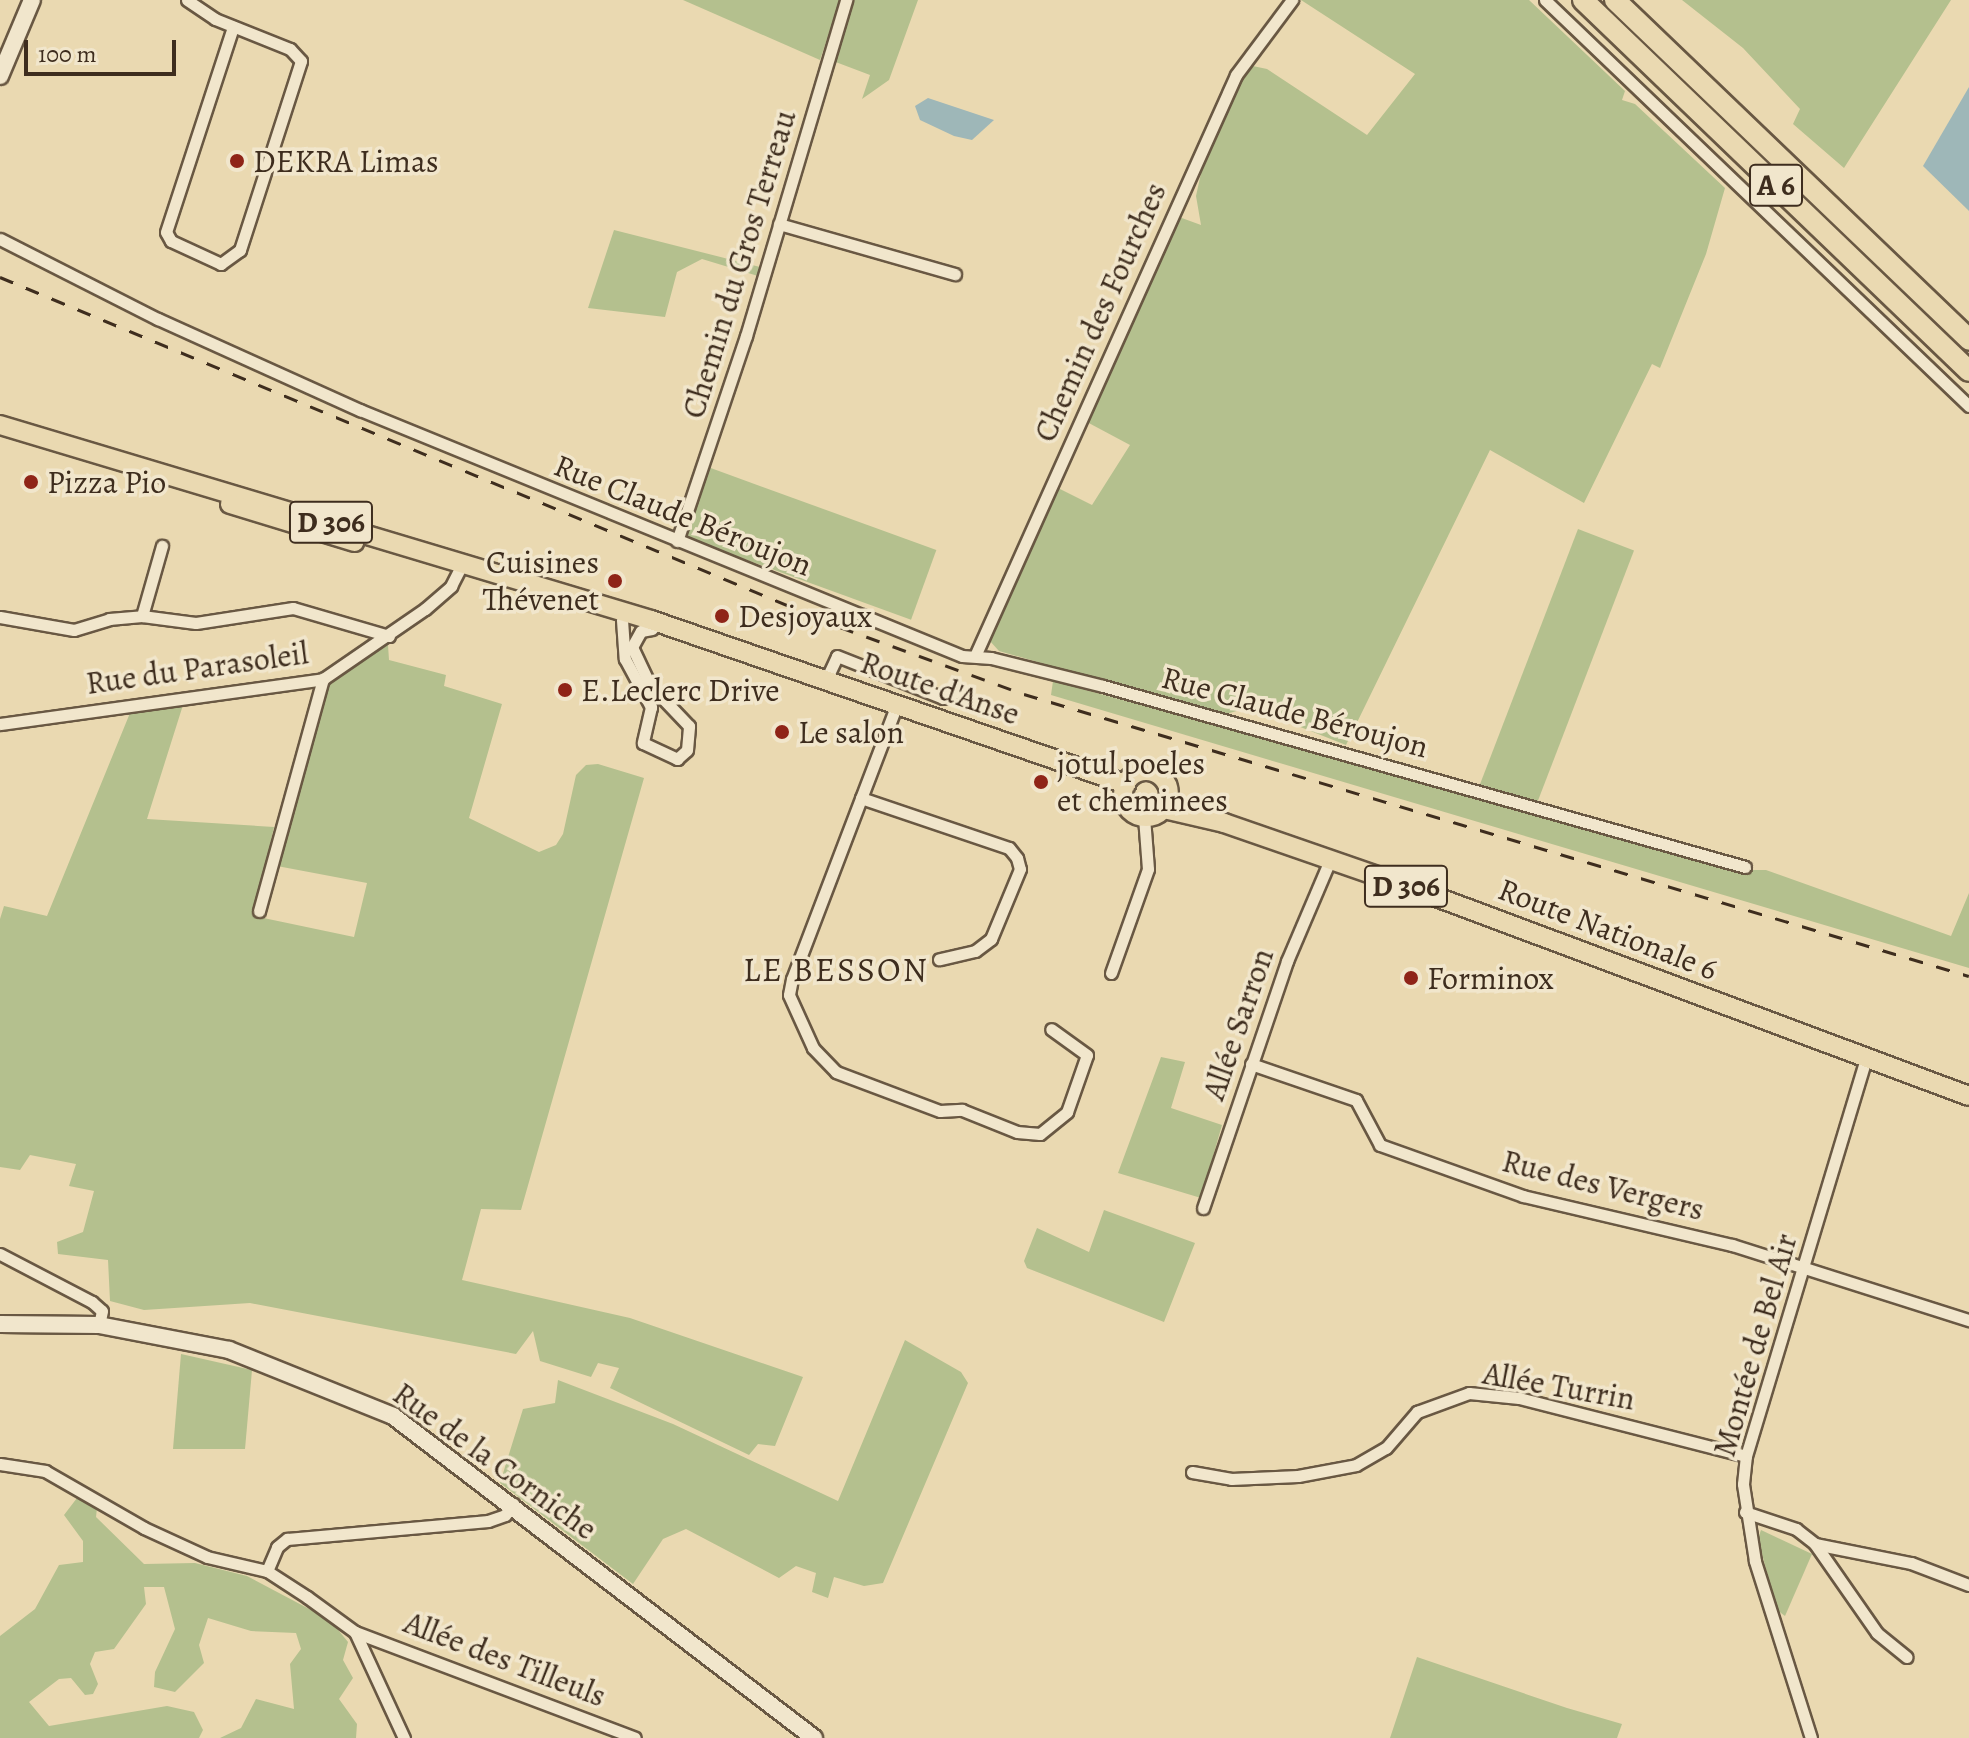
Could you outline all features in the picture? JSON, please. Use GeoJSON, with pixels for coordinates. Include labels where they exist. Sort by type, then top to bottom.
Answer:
{"type":"FeatureCollection","features":[{"type":"Feature","properties":{"kind":"highway","name":"A 6"},"geometry":{"type":"LineString","coordinates":[[1583,0],[1969,371]]}},
{"type":"Feature","properties":{"kind":"highway","name":"A 6"},"geometry":{"type":"LineString","coordinates":[[1615,0],[1969,340]]}},
{"type":"Feature","properties":{"kind":"main road"},"geometry":{"type":"LineString","coordinates":[[0,76],[32,0]]}},
{"type":"Feature","properties":{"kind":"main road","name":"Route d'Anse"},"geometry":{"type":"LineString","coordinates":[[0,425],[560,591],[826,680],[1125,790]]}},
{"type":"Feature","properties":{"kind":"main road","name":"Route d'Anse"},"geometry":{"type":"LineString","coordinates":[[0,435],[652,629],[1125,790]]}},
{"type":"Feature","properties":{"kind":"main road"},"geometry":{"type":"LineString","coordinates":[[1153,772],[1165,781],[1167,802],[1144,817],[1130,811],[1125,790],[1137,773],[1153,772]]}},
{"type":"Feature","properties":{"kind":"main road","name":"Route Nationale 6"},"geometry":{"type":"LineString","coordinates":[[1167,802],[1588,953],[1969,1096]]}},
{"type":"Feature","properties":{"kind":"main road","name":"D 306"},"geometry":{"type":"LineString","coordinates":[[1588,953],[1969,1082]]}},
{"type":"Feature","properties":{"kind":"main road","name":"Rue de la Corniche"},"geometry":{"type":"LineString","coordinates":[[0,1324],[99,1325],[229,1350],[355,1397],[427,1438],[467,1474],[513,1504],[814,1738]]}},
{"type":"Feature","properties":{"kind":"street"},"geometry":{"type":"LineString","coordinates":[[187,0],[233,27],[290,49],[301,61],[240,250],[221,264],[171,241],[166,232],[233,27]]}},
{"type":"Feature","properties":{"kind":"street","name":"Chemin du Gros Terreau"},"geometry":{"type":"LineString","coordinates":[[677,541],[779,224],[846,0]]}},
{"type":"Feature","properties":{"kind":"street","name":"Chemin des Fourches"},"geometry":{"type":"LineString","coordinates":[[975,656],[1236,75],[1292,0]]}},
{"type":"Feature","properties":{"kind":"street"},"geometry":{"type":"LineString","coordinates":[[1545,0],[1969,406]]}},
{"type":"Feature","properties":{"kind":"street"},"geometry":{"type":"LineString","coordinates":[[779,224],[955,274]]}},
{"type":"Feature","properties":{"kind":"street","name":"Rue Claude Béroujon"},"geometry":{"type":"LineString","coordinates":[[0,239],[224,350],[677,541],[962,656],[975,656],[1420,773],[1745,867]]}},
{"type":"Feature","properties":{"kind":"street"},"geometry":{"type":"LineString","coordinates":[[142,616],[162,546]]}},
{"type":"Feature","properties":{"kind":"street","name":"Rue du Parasoleil"},"geometry":{"type":"LineString","coordinates":[[0,724],[323,679],[389,636],[451,586],[459,570]]}},
{"type":"Feature","properties":{"kind":"street"},"geometry":{"type":"LineString","coordinates":[[0,617],[74,630],[142,616],[196,623],[293,608],[389,636]]}},
{"type":"Feature","properties":{"kind":"street"},"geometry":{"type":"LineString","coordinates":[[622,620],[625,659],[651,707],[643,743],[677,759],[687,750],[689,726],[650,685],[632,647],[641,631],[652,629]]}},
{"type":"Feature","properties":{"kind":"street"},"geometry":{"type":"LineString","coordinates":[[826,680],[837,656],[943,698],[959,691]]}},
{"type":"Feature","properties":{"kind":"street"},"geometry":{"type":"LineString","coordinates":[[259,911],[323,679]]}},
{"type":"Feature","properties":{"kind":"street"},"geometry":{"type":"LineString","coordinates":[[894,712],[789,995],[823,1063],[940,1111],[962,1110],[1017,1132],[1040,1134],[1067,1112],[1087,1055],[1069,1037],[1051,1029]]}},
{"type":"Feature","properties":{"kind":"street"},"geometry":{"type":"LineString","coordinates":[[861,798],[1009,848],[1017,858],[1020,869],[991,939],[975,951],[939,959]]}},
{"type":"Feature","properties":{"kind":"street"},"geometry":{"type":"LineString","coordinates":[[1111,973],[1148,869],[1144,817]]}},
{"type":"Feature","properties":{"kind":"street","name":"Allée Sarron"},"geometry":{"type":"LineString","coordinates":[[1203,1208],[1287,961],[1330,860]]}},
{"type":"Feature","properties":{"kind":"street","name":"Montée de Bel Air"},"geometry":{"type":"LineString","coordinates":[[1811,1738],[1755,1561],[1745,1512],[1746,1456],[1866,1059]]}},
{"type":"Feature","properties":{"kind":"street","name":"Rue des Vergers"},"geometry":{"type":"LineString","coordinates":[[1251,1064],[1356,1100],[1380,1145],[1523,1196],[1732,1245],[1969,1320]]}},
{"type":"Feature","properties":{"kind":"street"},"geometry":{"type":"LineString","coordinates":[[0,1254],[92,1302],[102,1311],[99,1325]]}},
{"type":"Feature","properties":{"kind":"street","name":"Allée Turrin"},"geometry":{"type":"LineString","coordinates":[[1192,1472],[1231,1479],[1298,1476],[1356,1465],[1386,1448],[1417,1412],[1469,1393],[1564,1409],[1746,1456]]}},
{"type":"Feature","properties":{"kind":"street"},"geometry":{"type":"LineString","coordinates":[[0,1464],[45,1471],[207,1557],[267,1571],[277,1547],[287,1539],[488,1521],[505,1515],[513,1504]]}},
{"type":"Feature","properties":{"kind":"street"},"geometry":{"type":"LineString","coordinates":[[1745,1512],[1796,1529],[1815,1544],[1877,1633],[1907,1657]]}},
{"type":"Feature","properties":{"kind":"street"},"geometry":{"type":"LineString","coordinates":[[1815,1544],[1911,1563],[1969,1585]]}},
{"type":"Feature","properties":{"kind":"street","name":"Allée des Tilleuls"},"geometry":{"type":"LineString","coordinates":[[267,1571],[355,1632],[635,1738]]}},
{"type":"Feature","properties":{"kind":"street"},"geometry":{"type":"LineString","coordinates":[[355,1632],[404,1738]]}},
{"type":"Feature","properties":{"kind":"green space"},"geometry":{"type":"Polygon","coordinates":[[[683,0],[840,0],[820,60],[683,0]]]}},
{"type":"Feature","properties":{"kind":"green space"},"geometry":{"type":"Polygon","coordinates":[[[852,0],[918,0],[889,80],[862,99],[870,75],[833,61],[852,0]]]}},
{"type":"Feature","properties":{"kind":"green space"},"geometry":{"type":"Polygon","coordinates":[[[1301,0],[1529,0],[1625,91],[1622,100],[1635,104],[1725,188],[1706,254],[1660,368],[1652,364],[1584,503],[1490,450],[1346,745],[1250,707],[1223,715],[999,651],[989,640],[1056,487],[1092,505],[1130,445],[1085,421],[1179,217],[1201,225],[1196,196],[1201,173],[1248,65],[1267,69],[1367,135],[1415,74],[1301,0]]]}},
{"type":"Feature","properties":{"kind":"green space"},"geometry":{"type":"Polygon","coordinates":[[[1682,0],[1951,0],[1844,168],[1793,124],[1800,109],[1743,48],[1682,0]]]}},
{"type":"Feature","properties":{"kind":"green space"},"geometry":{"type":"Polygon","coordinates":[[[614,230],[760,267],[758,276],[702,259],[677,272],[665,317],[588,308],[614,230]]]}},
{"type":"Feature","properties":{"kind":"green space"},"geometry":{"type":"Polygon","coordinates":[[[708,467],[936,550],[911,620],[683,537],[708,467]]]}},
{"type":"Feature","properties":{"kind":"green space"},"geometry":{"type":"Polygon","coordinates":[[[1578,529],[1634,551],[1535,809],[1479,788],[1578,529]]]}},
{"type":"Feature","properties":{"kind":"green space"},"geometry":{"type":"Polygon","coordinates":[[[388,645],[389,660],[446,675],[444,686],[502,704],[469,818],[539,852],[556,845],[563,834],[576,775],[586,765],[598,764],[644,778],[521,1210],[481,1209],[462,1280],[630,1318],[803,1377],[775,1446],[758,1444],[749,1455],[610,1388],[619,1368],[598,1363],[591,1377],[540,1361],[533,1331],[516,1354],[250,1303],[144,1310],[110,1301],[108,1260],[58,1254],[57,1242],[83,1232],[94,1191],[69,1186],[76,1164],[30,1155],[20,1170],[0,1167],[0,919],[4,906],[47,916],[130,713],[183,705],[147,819],[274,827],[254,916],[354,937],[367,883],[277,866],[323,685],[388,645]]]}},
{"type":"Feature","properties":{"kind":"green space"},"geometry":{"type":"Polygon","coordinates":[[[1053,681],[1743,870],[1766,870],[1951,936],[1969,893],[1969,968],[1051,695],[1053,681]]]}},
{"type":"Feature","properties":{"kind":"green space"},"geometry":{"type":"Polygon","coordinates":[[[1161,1057],[1185,1062],[1171,1108],[1222,1125],[1201,1198],[1118,1173],[1161,1057]]]}},
{"type":"Feature","properties":{"kind":"green space"},"geometry":{"type":"Polygon","coordinates":[[[1104,1210],[1195,1243],[1164,1322],[1027,1268],[1024,1261],[1037,1228],[1089,1252],[1104,1210]]]}},
{"type":"Feature","properties":{"kind":"green space"},"geometry":{"type":"Polygon","coordinates":[[[905,1340],[961,1372],[968,1383],[883,1583],[864,1586],[834,1577],[828,1598],[812,1592],[816,1573],[796,1566],[779,1578],[686,1529],[663,1539],[633,1584],[500,1483],[523,1409],[555,1403],[558,1380],[673,1424],[838,1501],[905,1340]]]}},
{"type":"Feature","properties":{"kind":"green space"},"geometry":{"type":"Polygon","coordinates":[[[181,1354],[252,1370],[245,1449],[173,1449],[181,1354]]]}},
{"type":"Feature","properties":{"kind":"green space"},"geometry":{"type":"Polygon","coordinates":[[[77,1498],[97,1508],[96,1517],[144,1564],[195,1563],[247,1576],[330,1620],[348,1642],[343,1660],[353,1678],[339,1699],[357,1724],[356,1738],[220,1738],[241,1728],[256,1699],[294,1709],[290,1664],[301,1649],[296,1633],[251,1631],[208,1618],[199,1645],[204,1663],[175,1692],[154,1687],[155,1672],[175,1629],[164,1587],[144,1587],[146,1604],[114,1649],[95,1652],[90,1664],[98,1684],[93,1694],[85,1695],[71,1678],[59,1679],[29,1702],[49,1726],[167,1706],[194,1712],[203,1730],[199,1738],[0,1738],[0,1636],[35,1609],[59,1565],[83,1562],[83,1541],[64,1515],[77,1498]]]}},
{"type":"Feature","properties":{"kind":"green space"},"geometry":{"type":"Polygon","coordinates":[[[1761,1530],[1812,1554],[1785,1616],[1777,1610],[1758,1539],[1761,1530]]]}},
{"type":"Feature","properties":{"kind":"green space"},"geometry":{"type":"Polygon","coordinates":[[[1417,1657],[1622,1724],[1617,1738],[1390,1738],[1417,1657]]]}},
{"type":"Feature","properties":{"kind":"water"},"geometry":{"type":"Polygon","coordinates":[[[1969,87],[1969,211],[1923,166],[1969,87]]]}},
{"type":"Feature","properties":{"kind":"water"},"geometry":{"type":"Polygon","coordinates":[[[928,98],[994,120],[972,140],[954,136],[920,120],[915,106],[928,98]]]}},
{"type":"Feature","properties":{"kind":"railway"},"geometry":{"type":"LineString","coordinates":[[0,277],[840,627],[1024,694],[1969,976]]}},
{"type":"Feature","properties":{"kind":"place","name":"DEKRA Limas"},"geometry":{"type":"Point","coordinates":[237,161]}},
{"type":"Feature","properties":{"kind":"place","name":"Pizza Pio"},"geometry":{"type":"Point","coordinates":[31,482]}},
{"type":"Feature","properties":{"kind":"place","name":"Cuisines Thévenet"},"geometry":{"type":"Point","coordinates":[615,581]}},
{"type":"Feature","properties":{"kind":"place","name":"Desjoyaux"},"geometry":{"type":"Point","coordinates":[722,616]}},
{"type":"Feature","properties":{"kind":"place","name":"E.Leclerc Drive"},"geometry":{"type":"Point","coordinates":[565,690]}},
{"type":"Feature","properties":{"kind":"place","name":"Le salon"},"geometry":{"type":"Point","coordinates":[782,732]}},
{"type":"Feature","properties":{"kind":"place","name":"jotul poeles et cheminees"},"geometry":{"type":"Point","coordinates":[1041,782]}},
{"type":"Feature","properties":{"kind":"place","name":"Forminox"},"geometry":{"type":"Point","coordinates":[1411,978]}},
{"type":"Feature","properties":{"kind":"district","name":"LE BESSON"},"geometry":{"type":"Point","coordinates":[836,970]}}]}
